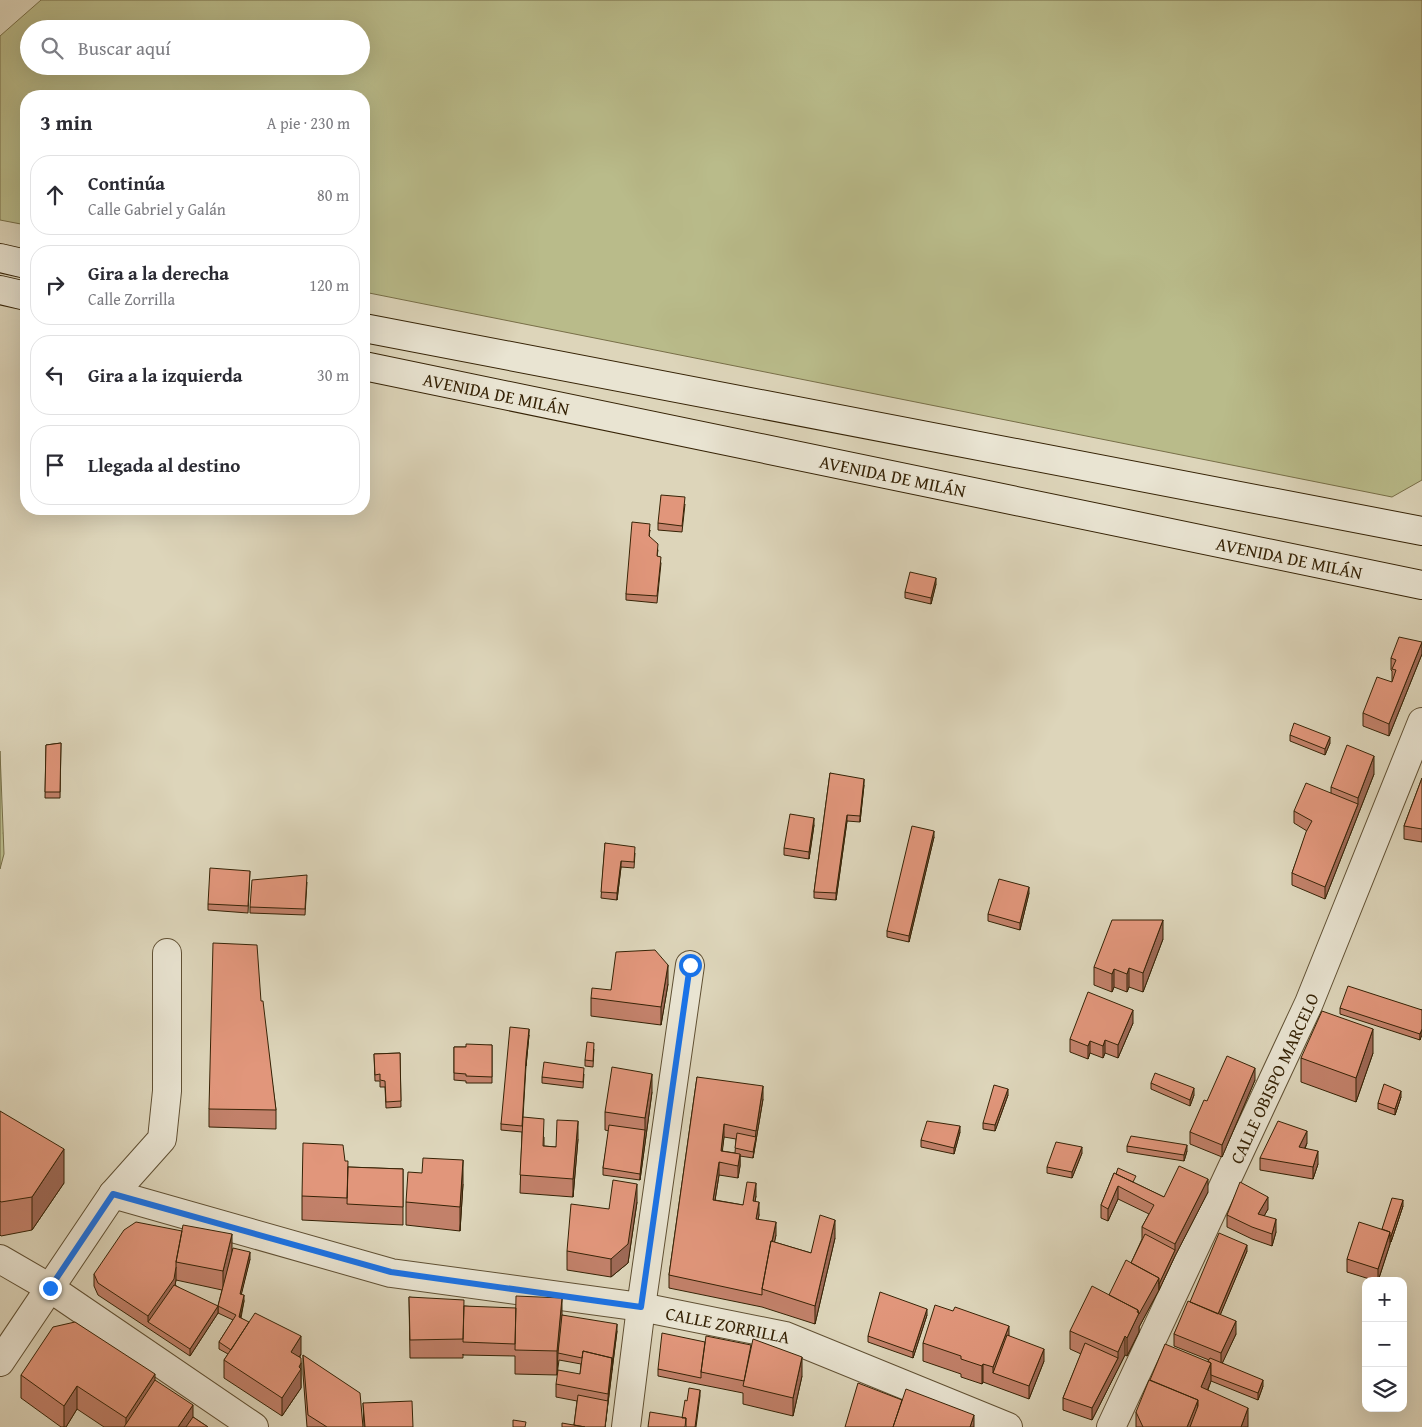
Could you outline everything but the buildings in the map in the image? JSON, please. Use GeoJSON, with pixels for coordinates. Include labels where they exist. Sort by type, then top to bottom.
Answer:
{"type":"FeatureCollection","features":[{"type":"Feature","properties":{"kind":"street"},"geometry":{"type":"LineString","coordinates":[[0,258],[20,263]]}},
{"type":"Feature","properties":{"kind":"street"},"geometry":{"type":"LineString","coordinates":[[0,290],[20,295]]}},
{"type":"Feature","properties":{"kind":"street"},"geometry":{"type":"LineString","coordinates":[[370,329],[1422,531]]}},
{"type":"Feature","properties":{"kind":"street","name":"AVENIDA DE MILÁN"},"geometry":{"type":"LineString","coordinates":[[370,367],[1422,585]]}},
{"type":"Feature","properties":{"kind":"street","name":"CALLE OBISPO MARCELO"},"geometry":{"type":"LineString","coordinates":[[1111,1427],[1309,1003],[1422,722]]}},
{"type":"Feature","properties":{"kind":"street"},"geometry":{"type":"LineString","coordinates":[[0,1362],[113,1194],[162,1139],[167,1091],[167,953]]}},
{"type":"Feature","properties":{"kind":"street"},"geometry":{"type":"LineString","coordinates":[[626,1427],[641,1307],[690,965]]}},
{"type":"Feature","properties":{"kind":"street","name":"CALLE ZORRILLA"},"geometry":{"type":"LineString","coordinates":[[113,1194],[391,1272],[641,1307],[785,1336],[1008,1427]]}},
{"type":"Feature","properties":{"kind":"street"},"geometry":{"type":"LineString","coordinates":[[0,1259],[50,1288],[254,1427]]}},
{"type":"Feature","properties":{"kind":"green space"},"geometry":{"type":"Polygon","coordinates":[[[41,0],[1422,0],[1422,480],[1392,497],[370,293],[370,90],[20,90],[20,224],[0,220],[0,36],[41,0]]]}},
{"type":"Feature","properties":{"kind":"green space"},"geometry":{"type":"Polygon","coordinates":[[[0,751],[4,854],[0,869],[0,751]]]}},
{"type":"Feature","properties":{"kind":"route"},"geometry":{"type":"LineString","coordinates":[[50,1288],[113,1194],[391,1272],[641,1307],[690,965]]}}]}
